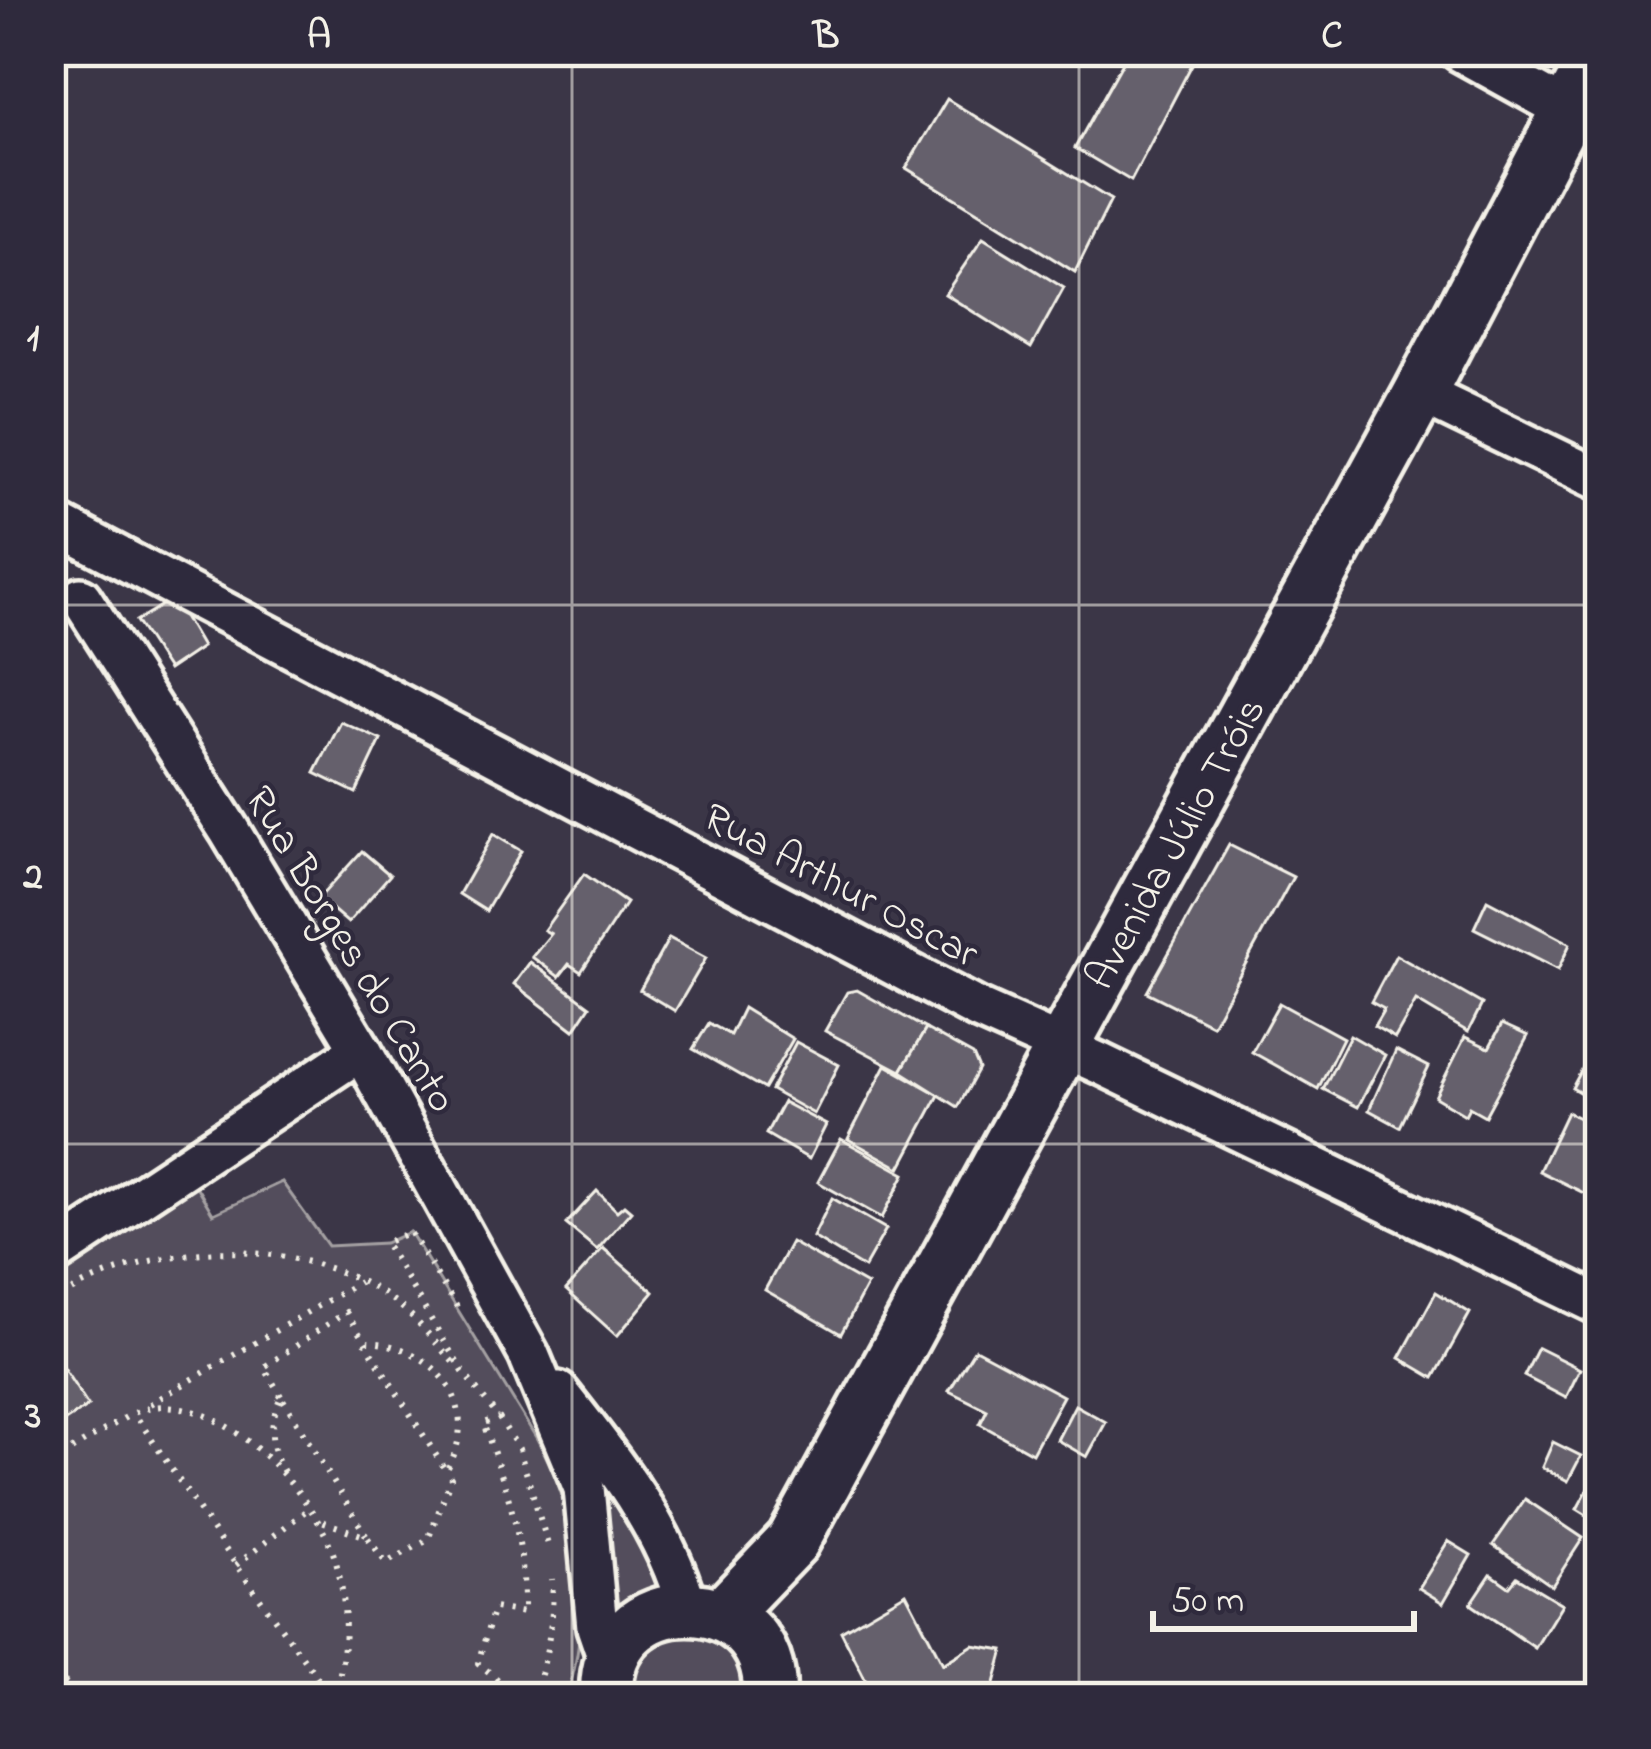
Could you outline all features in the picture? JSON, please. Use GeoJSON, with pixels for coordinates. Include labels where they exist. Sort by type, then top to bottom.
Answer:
{"type":"FeatureCollection","features":[{"type":"Feature","properties":{"kind":"main road","name":"Avenida Júlio Tróis"},"geometry":{"type":"LineString","coordinates":[[704,1611],[793,1540],[1420,393],[1568,110],[1590,54]]}},
{"type":"Feature","properties":{"kind":"main road"},"geometry":{"type":"LineString","coordinates":[[605,1687],[619,1647],[648,1618],[704,1611],[755,1643],[765,1662],[770,1698]]}},
{"type":"Feature","properties":{"kind":"street"},"geometry":{"type":"LineString","coordinates":[[1460,51],[1568,110]]}},
{"type":"Feature","properties":{"kind":"street"},"geometry":{"type":"LineString","coordinates":[[1420,393],[1600,480]]}},
{"type":"Feature","properties":{"kind":"street","name":"Rua Arthur Oscar"},"geometry":{"type":"LineString","coordinates":[[51,520],[978,1009],[1600,1305]]}},
{"type":"Feature","properties":{"kind":"street"},"geometry":{"type":"LineString","coordinates":[[66,606],[101,547]]}},
{"type":"Feature","properties":{"kind":"street","name":"Rua Borges do Canto"},"geometry":{"type":"LineString","coordinates":[[66,606],[229,830],[361,1050],[529,1354],[584,1487],[605,1687]]}},
{"type":"Feature","properties":{"kind":"street"},"geometry":{"type":"LineString","coordinates":[[51,1256],[361,1050]]}},
{"type":"Feature","properties":{"kind":"street","name":"Rua Borges do Canto"},"geometry":{"type":"LineString","coordinates":[[529,1354],[601,1445],[704,1611]]}},
{"type":"Feature","properties":{"kind":"path"},"geometry":{"type":"LineString","coordinates":[[458,1310],[410,1232],[385,1243],[463,1372]]}},
{"type":"Feature","properties":{"kind":"path"},"geometry":{"type":"LineString","coordinates":[[51,1303],[124,1267],[183,1254],[242,1252],[282,1258],[359,1282],[396,1303],[463,1372],[519,1450],[549,1543],[554,1598],[534,1698]]}},
{"type":"Feature","properties":{"kind":"path"},"geometry":{"type":"LineString","coordinates":[[51,1462],[359,1282]]}},
{"type":"Feature","properties":{"kind":"path"},"geometry":{"type":"LineString","coordinates":[[346,1312],[368,1342],[451,1478],[428,1540],[386,1563],[264,1367],[346,1312]]}},
{"type":"Feature","properties":{"kind":"path"},"geometry":{"type":"LineString","coordinates":[[368,1342],[411,1349],[435,1366],[447,1383],[460,1432],[456,1455],[446,1471]]}},
{"type":"Feature","properties":{"kind":"path"},"geometry":{"type":"LineString","coordinates":[[447,1383],[463,1372]]}},
{"type":"Feature","properties":{"kind":"path"},"geometry":{"type":"LineString","coordinates":[[281,1396],[271,1433],[272,1451],[296,1493]]}},
{"type":"Feature","properties":{"kind":"path"},"geometry":{"type":"LineString","coordinates":[[134,1413],[152,1404],[218,1421],[266,1456],[315,1519],[336,1560],[347,1620],[347,1650],[333,1698]]}},
{"type":"Feature","properties":{"kind":"path"},"geometry":{"type":"LineString","coordinates":[[134,1413],[333,1698]]}},
{"type":"Feature","properties":{"kind":"path"},"geometry":{"type":"LineString","coordinates":[[499,1418],[483,1423],[511,1494],[525,1578],[524,1613],[494,1607],[478,1663],[507,1687],[502,1698]]}},
{"type":"Feature","properties":{"kind":"path"},"geometry":{"type":"LineString","coordinates":[[236,1565],[308,1509]]}},
{"type":"Feature","properties":{"kind":"path"},"geometry":{"type":"LineString","coordinates":[[315,1519],[367,1538]]}},
{"type":"Feature","properties":{"kind":"path"},"geometry":{"type":"LineString","coordinates":[[51,1662],[75,1698]]}},
{"type":"Feature","properties":{"kind":"path"},"geometry":{"type":"LineString","coordinates":[[1584,1698],[1600,1668]]}},
{"type":"Feature","properties":{"kind":"path"},"geometry":{"type":"LineString","coordinates":[[51,1686],[62,1679]]}},
{"type":"Feature","properties":{"kind":"shaded area"},"geometry":{"type":"Polygon","coordinates":[[[193,1181],[213,1214],[282,1182],[328,1246],[385,1243],[410,1232],[537,1439],[563,1499],[578,1565],[580,1599],[575,1666],[566,1698],[51,1698],[51,1277],[193,1181]]]}},
{"type":"Feature","properties":{"kind":"shaded area"},"geometry":{"type":"Polygon","coordinates":[[[604,1485],[666,1584],[638,1598],[614,1620],[604,1485]]]}},
{"type":"Feature","properties":{"kind":"shaded area"},"geometry":{"type":"Polygon","coordinates":[[[689,1628],[741,1654],[753,1698],[628,1698],[633,1670],[645,1651],[689,1628]]]}},
{"type":"Feature","properties":{"kind":"building"},"geometry":{"type":"Polygon","coordinates":[[[1129,51],[1199,51],[1131,181],[1075,148],[1129,51]]]}},
{"type":"Feature","properties":{"kind":"building"},"geometry":{"type":"Polygon","coordinates":[[[947,99],[1111,200],[1075,272],[906,168],[947,99]]]}},
{"type":"Feature","properties":{"kind":"building"},"geometry":{"type":"Polygon","coordinates":[[[983,238],[1064,288],[1031,348],[945,294],[983,238]]]}},
{"type":"Feature","properties":{"kind":"building"},"geometry":{"type":"Polygon","coordinates":[[[167,602],[179,608],[202,647],[168,670],[136,621],[167,602]]]}},
{"type":"Feature","properties":{"kind":"building"},"geometry":{"type":"Polygon","coordinates":[[[341,722],[381,740],[356,793],[315,773],[341,722]]]}},
{"type":"Feature","properties":{"kind":"building"},"geometry":{"type":"Polygon","coordinates":[[[493,834],[521,851],[486,911],[459,894],[493,834]]]}},
{"type":"Feature","properties":{"kind":"building"},"geometry":{"type":"Polygon","coordinates":[[[1229,845],[1293,877],[1212,1025],[1147,992],[1229,845]]]}},
{"type":"Feature","properties":{"kind":"building"},"geometry":{"type":"Polygon","coordinates":[[[362,851],[390,875],[348,923],[319,898],[362,851]]]}},
{"type":"Feature","properties":{"kind":"building"},"geometry":{"type":"Polygon","coordinates":[[[584,874],[626,903],[581,972],[569,964],[559,977],[532,957],[551,934],[544,930],[584,874]]]}},
{"type":"Feature","properties":{"kind":"building"},"geometry":{"type":"Polygon","coordinates":[[[1487,900],[1570,944],[1558,970],[1474,928],[1487,900]]]}},
{"type":"Feature","properties":{"kind":"building"},"geometry":{"type":"Polygon","coordinates":[[[669,938],[706,958],[675,1011],[640,990],[669,938]]]}},
{"type":"Feature","properties":{"kind":"building"},"geometry":{"type":"Polygon","coordinates":[[[1396,955],[1482,1004],[1468,1032],[1416,1001],[1395,1038],[1374,1026],[1384,1009],[1371,1002],[1396,955]]]}},
{"type":"Feature","properties":{"kind":"building"},"geometry":{"type":"Polygon","coordinates":[[[530,962],[590,1006],[574,1030],[514,984],[530,962]]]}},
{"type":"Feature","properties":{"kind":"building"},"geometry":{"type":"Polygon","coordinates":[[[857,990],[926,1029],[901,1071],[825,1031],[847,992],[857,990]]]}},
{"type":"Feature","properties":{"kind":"building"},"geometry":{"type":"Polygon","coordinates":[[[1279,1003],[1343,1038],[1318,1089],[1252,1052],[1279,1003]]]}},
{"type":"Feature","properties":{"kind":"building"},"geometry":{"type":"Polygon","coordinates":[[[743,1008],[793,1039],[764,1089],[693,1049],[709,1023],[730,1035],[743,1008]]]}},
{"type":"Feature","properties":{"kind":"building"},"geometry":{"type":"Polygon","coordinates":[[[1502,1024],[1528,1036],[1485,1116],[1469,1107],[1465,1115],[1435,1097],[1465,1037],[1489,1048],[1502,1024]]]}},
{"type":"Feature","properties":{"kind":"building"},"geometry":{"type":"Polygon","coordinates":[[[926,1029],[973,1055],[979,1069],[958,1107],[901,1071],[926,1029]]]}},
{"type":"Feature","properties":{"kind":"building"},"geometry":{"type":"Polygon","coordinates":[[[1350,1035],[1385,1055],[1358,1107],[1323,1089],[1350,1035]]]}},
{"type":"Feature","properties":{"kind":"building"},"geometry":{"type":"Polygon","coordinates":[[[796,1042],[839,1065],[814,1114],[771,1090],[796,1042]]]}},
{"type":"Feature","properties":{"kind":"building"},"geometry":{"type":"Polygon","coordinates":[[[1396,1050],[1429,1067],[1400,1127],[1369,1110],[1396,1050]]]}},
{"type":"Feature","properties":{"kind":"building"},"geometry":{"type":"Polygon","coordinates":[[[1587,1060],[1600,1067],[1600,1104],[1572,1088],[1587,1060]]]}},
{"type":"Feature","properties":{"kind":"building"},"geometry":{"type":"Polygon","coordinates":[[[886,1065],[939,1095],[900,1168],[848,1139],[886,1065]]]}},
{"type":"Feature","properties":{"kind":"building"},"geometry":{"type":"Polygon","coordinates":[[[783,1102],[826,1125],[809,1159],[766,1134],[783,1102]]]}},
{"type":"Feature","properties":{"kind":"building"},"geometry":{"type":"Polygon","coordinates":[[[1567,1112],[1600,1128],[1600,1166],[1586,1194],[1539,1171],[1567,1112]]]}},
{"type":"Feature","properties":{"kind":"building"},"geometry":{"type":"Polygon","coordinates":[[[841,1139],[905,1174],[882,1218],[818,1182],[841,1139]]]}},
{"type":"Feature","properties":{"kind":"building"},"geometry":{"type":"Polygon","coordinates":[[[597,1191],[617,1211],[624,1205],[631,1211],[597,1250],[566,1224],[597,1191]]]}},
{"type":"Feature","properties":{"kind":"building"},"geometry":{"type":"Polygon","coordinates":[[[832,1198],[886,1229],[864,1268],[813,1237],[832,1198]]]}},
{"type":"Feature","properties":{"kind":"building"},"geometry":{"type":"Polygon","coordinates":[[[791,1242],[867,1285],[841,1334],[765,1290],[791,1242]]]}},
{"type":"Feature","properties":{"kind":"building"},"geometry":{"type":"Polygon","coordinates":[[[603,1248],[654,1292],[617,1336],[566,1290],[603,1248]]]}},
{"type":"Feature","properties":{"kind":"building"},"geometry":{"type":"Polygon","coordinates":[[[1436,1292],[1470,1313],[1434,1378],[1400,1358],[1436,1292]]]}},
{"type":"Feature","properties":{"kind":"building"},"geometry":{"type":"Polygon","coordinates":[[[1538,1348],[1580,1369],[1566,1398],[1524,1376],[1538,1348]]]}},
{"type":"Feature","properties":{"kind":"building"},"geometry":{"type":"Polygon","coordinates":[[[975,1349],[1063,1396],[1032,1453],[980,1424],[987,1410],[949,1391],[975,1349]]]}},
{"type":"Feature","properties":{"kind":"building"},"geometry":{"type":"Polygon","coordinates":[[[62,1366],[88,1406],[51,1430],[51,1373],[62,1366]]]}},
{"type":"Feature","properties":{"kind":"building"},"geometry":{"type":"Polygon","coordinates":[[[1075,1405],[1106,1422],[1087,1457],[1057,1440],[1075,1405]]]}},
{"type":"Feature","properties":{"kind":"building"},"geometry":{"type":"Polygon","coordinates":[[[1553,1442],[1581,1456],[1568,1481],[1542,1467],[1553,1442]]]}},
{"type":"Feature","properties":{"kind":"building"},"geometry":{"type":"Polygon","coordinates":[[[1595,1476],[1600,1479],[1600,1523],[1577,1509],[1595,1476]]]}},
{"type":"Feature","properties":{"kind":"building"},"geometry":{"type":"Polygon","coordinates":[[[1525,1499],[1583,1538],[1552,1586],[1493,1545],[1525,1499]]]}},
{"type":"Feature","properties":{"kind":"building"},"geometry":{"type":"Polygon","coordinates":[[[1448,1541],[1471,1555],[1443,1603],[1419,1588],[1448,1541]]]}},
{"type":"Feature","properties":{"kind":"building"},"geometry":{"type":"Polygon","coordinates":[[[1491,1574],[1509,1587],[1517,1577],[1562,1604],[1535,1648],[1471,1604],[1491,1574]]]}},
{"type":"Feature","properties":{"kind":"building"},"geometry":{"type":"Polygon","coordinates":[[[906,1593],[943,1664],[973,1645],[1004,1650],[991,1698],[875,1698],[841,1631],[906,1593]]]}}]}
